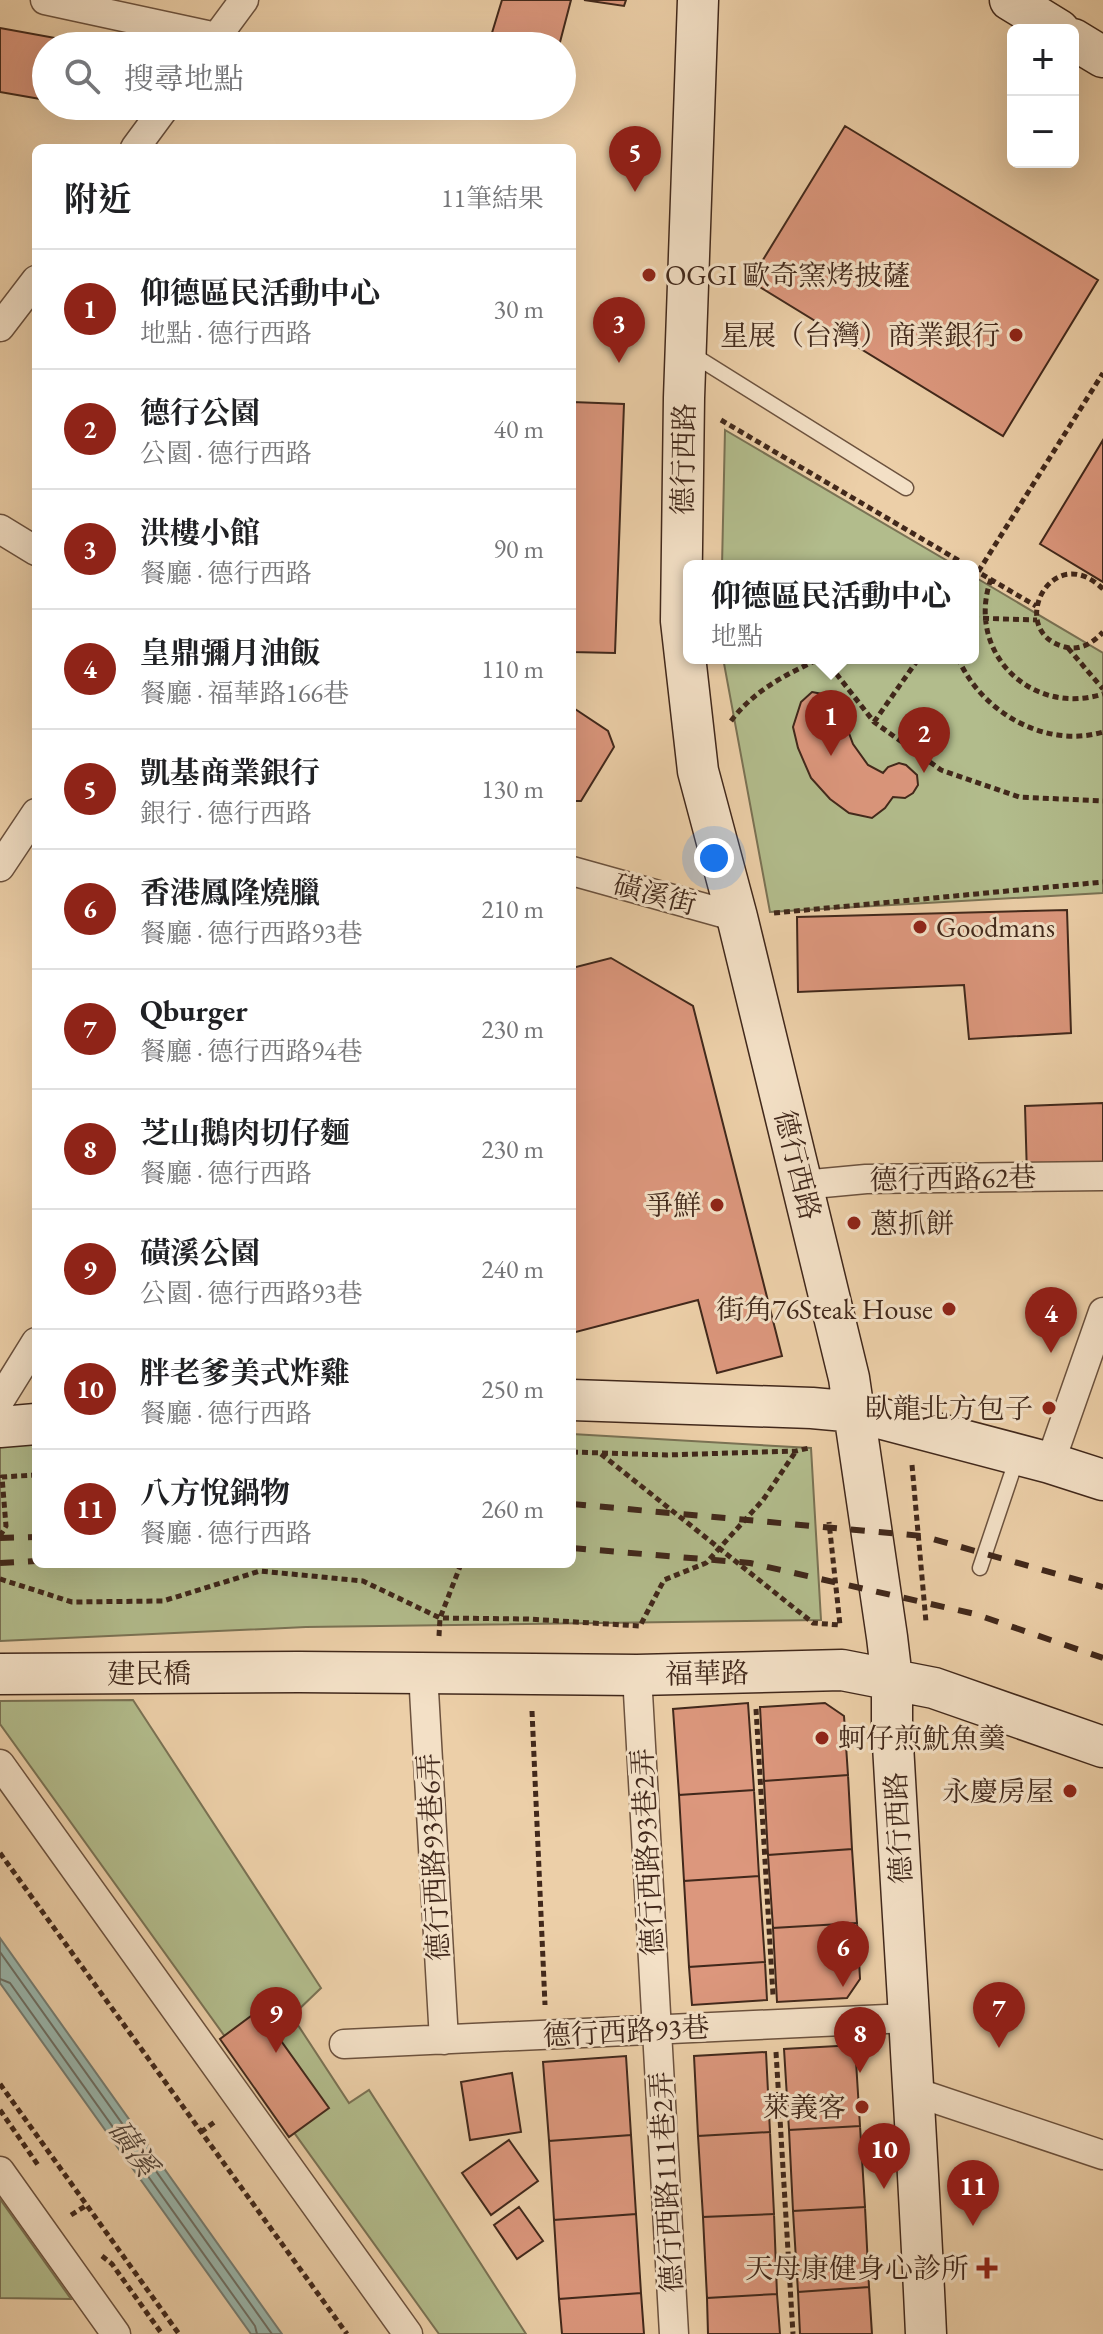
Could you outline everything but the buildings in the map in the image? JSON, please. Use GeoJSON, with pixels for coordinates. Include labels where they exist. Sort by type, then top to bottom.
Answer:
{"type":"FeatureCollection","features":[{"type":"Feature","properties":{"kind":"street"},"geometry":{"type":"LineString","coordinates":[[45,0],[173,32]]}},
{"type":"Feature","properties":{"kind":"street"},"geometry":{"type":"LineString","coordinates":[[220,32],[244,0]]}},
{"type":"Feature","properties":{"kind":"street","name":"德行西路"},"geometry":{"type":"LineString","coordinates":[[683,639],[684,398],[698,0]]}},
{"type":"Feature","properties":{"kind":"street"},"geometry":{"type":"LineString","coordinates":[[1010,0],[1049,24]]}},
{"type":"Feature","properties":{"kind":"street"},"geometry":{"type":"LineString","coordinates":[[1079,43],[1103,57]]}},
{"type":"Feature","properties":{"kind":"street"},"geometry":{"type":"LineString","coordinates":[[138,144],[156,120]]}},
{"type":"Feature","properties":{"kind":"street"},"geometry":{"type":"LineString","coordinates":[[0,327],[32,285]]}},
{"type":"Feature","properties":{"kind":"street"},"geometry":{"type":"LineString","coordinates":[[0,529],[32,549]]}},
{"type":"Feature","properties":{"kind":"street","name":"德行西路"},"geometry":{"type":"LineString","coordinates":[[686,664],[697,767],[737,917],[856,1412],[892,1679],[892,1726],[915,2092],[926,2334]]}},
{"type":"Feature","properties":{"kind":"street"},"geometry":{"type":"LineString","coordinates":[[0,867],[32,819]]}},
{"type":"Feature","properties":{"kind":"street","name":"磺溪街"},"geometry":{"type":"LineString","coordinates":[[576,872],[737,917]]}},
{"type":"Feature","properties":{"kind":"street","name":"德行西路62巷"},"geometry":{"type":"LineString","coordinates":[[802,1185],[866,1179],[1103,1176]]}},
{"type":"Feature","properties":{"kind":"street"},"geometry":{"type":"LineString","coordinates":[[1034,1459],[1103,1312]]}},
{"type":"Feature","properties":{"kind":"street"},"geometry":{"type":"LineString","coordinates":[[0,1400],[32,1348]]}},
{"type":"Feature","properties":{"kind":"street"},"geometry":{"type":"LineString","coordinates":[[576,1400],[856,1412],[1103,1480]]}},
{"type":"Feature","properties":{"kind":"street"},"geometry":{"type":"LineString","coordinates":[[0,1427],[32,1424]]}},
{"type":"Feature","properties":{"kind":"street","name":"福華路"},"geometry":{"type":"LineString","coordinates":[[299,1672],[637,1675],[842,1670],[934,1688],[1103,1747]]}},
{"type":"Feature","properties":{"kind":"street","name":"建民橋"},"geometry":{"type":"LineString","coordinates":[[0,1674],[299,1672]]}},
{"type":"Feature","properties":{"kind":"street","name":"德行西路93巷6弄"},"geometry":{"type":"LineString","coordinates":[[423,1673],[444,2040]]}},
{"type":"Feature","properties":{"kind":"street","name":"德行西路93巷2弄"},"geometry":{"type":"LineString","coordinates":[[637,1675],[657,2030]]}},
{"type":"Feature","properties":{"kind":"street"},"geometry":{"type":"LineString","coordinates":[[0,1764],[408,2334]]}},
{"type":"Feature","properties":{"kind":"street","name":"德行西路93巷"},"geometry":{"type":"LineString","coordinates":[[344,2044],[908,2018]]}},
{"type":"Feature","properties":{"kind":"street","name":"德行西路111巷2弄"},"geometry":{"type":"LineString","coordinates":[[657,2030],[674,2334]]}},
{"type":"Feature","properties":{"kind":"street"},"geometry":{"type":"LineString","coordinates":[[915,2092],[1103,2155]]}},
{"type":"Feature","properties":{"kind":"street"},"geometry":{"type":"LineString","coordinates":[[0,2171],[116,2334]]}},
{"type":"Feature","properties":{"kind":"lane"},"geometry":{"type":"LineString","coordinates":[[686,350],[906,488]]}},
{"type":"Feature","properties":{"kind":"lane"},"geometry":{"type":"LineString","coordinates":[[980,1568],[1034,1459]]}},
{"type":"Feature","properties":{"kind":"path"},"geometry":{"type":"LineString","coordinates":[[979,560],[1103,373]]}},
{"type":"Feature","properties":{"kind":"path"},"geometry":{"type":"LineString","coordinates":[[684,398],[958,560]]}},
{"type":"Feature","properties":{"kind":"path"},"geometry":{"type":"LineString","coordinates":[[979,572],[1036,606]]}},
{"type":"Feature","properties":{"kind":"path"},"geometry":{"type":"LineString","coordinates":[[1103,589],[1092,579],[1078,574],[1064,575],[1051,581],[1041,593],[1036,606],[1037,620],[1043,634],[1054,643],[1068,648],[1082,647],[1103,632]]}},
{"type":"Feature","properties":{"kind":"path"},"geometry":{"type":"LineString","coordinates":[[991,579],[985,607],[993,649],[1020,682],[1038,692],[1059,698],[1080,699],[1103,691],[1068,648]]}},
{"type":"Feature","properties":{"kind":"path"},"geometry":{"type":"LineString","coordinates":[[979,618],[1037,620]]}},
{"type":"Feature","properties":{"kind":"path"},"geometry":{"type":"LineString","coordinates":[[1095,640],[1103,645]]}},
{"type":"Feature","properties":{"kind":"path"},"geometry":{"type":"LineString","coordinates":[[697,767],[742,706],[777,679],[810,664]]}},
{"type":"Feature","properties":{"kind":"path"},"geometry":{"type":"LineString","coordinates":[[828,664],[874,722],[941,770],[1019,797],[1103,801]]}},
{"type":"Feature","properties":{"kind":"path"},"geometry":{"type":"LineString","coordinates":[[874,722],[915,664]]}},
{"type":"Feature","properties":{"kind":"path"},"geometry":{"type":"LineString","coordinates":[[962,664],[977,690],[997,709],[1019,723],[1044,732],[1071,735],[1103,732]]}},
{"type":"Feature","properties":{"kind":"path"},"geometry":{"type":"LineString","coordinates":[[737,917],[1103,882]]}},
{"type":"Feature","properties":{"kind":"path"},"geometry":{"type":"LineString","coordinates":[[576,1452],[667,1455],[796,1451],[820,1445]]}},
{"type":"Feature","properties":{"kind":"path"},"geometry":{"type":"LineString","coordinates":[[0,1579],[72,1602],[163,1601],[260,1568],[363,1581],[440,1618],[528,1619],[640,1626],[664,1580],[706,1563],[763,1500],[796,1451]]}},
{"type":"Feature","properties":{"kind":"path"},"geometry":{"type":"LineString","coordinates":[[601,1454],[813,1623],[840,1625],[828,1520]]}},
{"type":"Feature","properties":{"kind":"path"},"geometry":{"type":"LineString","coordinates":[[911,1464],[927,1635]]}},
{"type":"Feature","properties":{"kind":"path"},"geometry":{"type":"LineString","coordinates":[[0,1536],[6,1526],[2,1477],[32,1475]]}},
{"type":"Feature","properties":{"kind":"path"},"geometry":{"type":"LineString","coordinates":[[439,1637],[440,1618],[459,1568]]}},
{"type":"Feature","properties":{"kind":"path"},"geometry":{"type":"LineString","coordinates":[[531,1674],[546,2035]]}},
{"type":"Feature","properties":{"kind":"path"},"geometry":{"type":"LineString","coordinates":[[0,1853],[347,2334]]}},
{"type":"Feature","properties":{"kind":"path"},"geometry":{"type":"LineString","coordinates":[[0,2084],[179,2334]]}},
{"type":"Feature","properties":{"kind":"path"},"geometry":{"type":"LineString","coordinates":[[64,2220],[87,2205]]}},
{"type":"Feature","properties":{"kind":"green space"},"geometry":{"type":"Polygon","coordinates":[[[725,430],[946,560],[722,560],[725,430]]]}},
{"type":"Feature","properties":{"kind":"green space"},"geometry":{"type":"Polygon","coordinates":[[[979,580],[1103,653],[1103,893],[770,912],[724,664],[979,664],[979,580]]]}},
{"type":"Feature","properties":{"kind":"green space"},"geometry":{"type":"Polygon","coordinates":[[[576,1434],[811,1448],[821,1620],[306,1627],[0,1641],[0,1446],[32,1442],[32,1568],[576,1568],[576,1434]]]}},
{"type":"Feature","properties":{"kind":"green space"},"geometry":{"type":"Polygon","coordinates":[[[133,1700],[321,1988],[292,2016],[349,2103],[369,2090],[526,2334],[439,2334],[0,1724],[0,1701],[133,1700]]]}},
{"type":"Feature","properties":{"kind":"green space"},"geometry":{"type":"Polygon","coordinates":[[[0,2199],[71,2299],[0,2298],[0,2199]]]}},
{"type":"Feature","properties":{"kind":"water","name":"磺溪"},"geometry":{"type":"Polygon","coordinates":[[[0,1938],[282,2334],[251,2334],[0,1983],[0,1938]]]}},
{"type":"Feature","properties":{"kind":"railway"},"geometry":{"type":"LineString","coordinates":[[576,1504],[922,1536],[1103,1587]]}},
{"type":"Feature","properties":{"kind":"railway"},"geometry":{"type":"LineString","coordinates":[[0,1538],[32,1537]]}},
{"type":"Feature","properties":{"kind":"railway"},"geometry":{"type":"LineString","coordinates":[[576,1548],[750,1563],[975,1614],[1103,1658]]}},
{"type":"Feature","properties":{"kind":"railway"},"geometry":{"type":"LineString","coordinates":[[0,1563],[32,1561]]}},
{"type":"Feature","properties":{"kind":"place","name":"凱基商業銀行"},"geometry":{"type":"Point","coordinates":[635,192]}},
{"type":"Feature","properties":{"kind":"place","name":"OGGI 歐奇窯烤披薩"},"geometry":{"type":"Point","coordinates":[649,275]}},
{"type":"Feature","properties":{"kind":"place","name":"星展（台灣）商業銀行"},"geometry":{"type":"Point","coordinates":[1016,335]}},
{"type":"Feature","properties":{"kind":"place","name":"洪樓小館"},"geometry":{"type":"Point","coordinates":[619,363]}},
{"type":"Feature","properties":{"kind":"place","name":"仰德區民活動中心"},"geometry":{"type":"Point","coordinates":[831,756]}},
{"type":"Feature","properties":{"kind":"place","name":"德行公園"},"geometry":{"type":"Point","coordinates":[924,773]}},
{"type":"Feature","properties":{"kind":"place","name":"Goodmans"},"geometry":{"type":"Point","coordinates":[920,927]}},
{"type":"Feature","properties":{"kind":"place","name":"爭鮮"},"geometry":{"type":"Point","coordinates":[717,1205]}},
{"type":"Feature","properties":{"kind":"place","name":"蔥抓餅"},"geometry":{"type":"Point","coordinates":[854,1223]}},
{"type":"Feature","properties":{"kind":"place","name":"街角76Steak House"},"geometry":{"type":"Point","coordinates":[949,1309]}},
{"type":"Feature","properties":{"kind":"place","name":"皇鼎彌月油飯"},"geometry":{"type":"Point","coordinates":[1051,1353]}},
{"type":"Feature","properties":{"kind":"place","name":"臥龍北方包子"},"geometry":{"type":"Point","coordinates":[1049,1408]}},
{"type":"Feature","properties":{"kind":"place","name":"蚵仔煎魷魚羹"},"geometry":{"type":"Point","coordinates":[822,1738]}},
{"type":"Feature","properties":{"kind":"place","name":"永慶房屋"},"geometry":{"type":"Point","coordinates":[1070,1791]}},
{"type":"Feature","properties":{"kind":"place","name":"香港鳳隆燒臘"},"geometry":{"type":"Point","coordinates":[843,1987]}},
{"type":"Feature","properties":{"kind":"place","name":"Qburger"},"geometry":{"type":"Point","coordinates":[999,2048]}},
{"type":"Feature","properties":{"kind":"place","name":"磺溪公園"},"geometry":{"type":"Point","coordinates":[276,2053]}},
{"type":"Feature","properties":{"kind":"place","name":"芝山鵝肉切仔麵"},"geometry":{"type":"Point","coordinates":[860,2073]}},
{"type":"Feature","properties":{"kind":"place","name":"萊義客"},"geometry":{"type":"Point","coordinates":[862,2107]}},
{"type":"Feature","properties":{"kind":"place","name":"胖老爹美式炸雞"},"geometry":{"type":"Point","coordinates":[884,2189]}},
{"type":"Feature","properties":{"kind":"place","name":"八方悅鍋物"},"geometry":{"type":"Point","coordinates":[973,2226]}},
{"type":"Feature","properties":{"kind":"place","name":"天母康健身心診所"},"geometry":{"type":"Point","coordinates":[987,2268]}}]}
